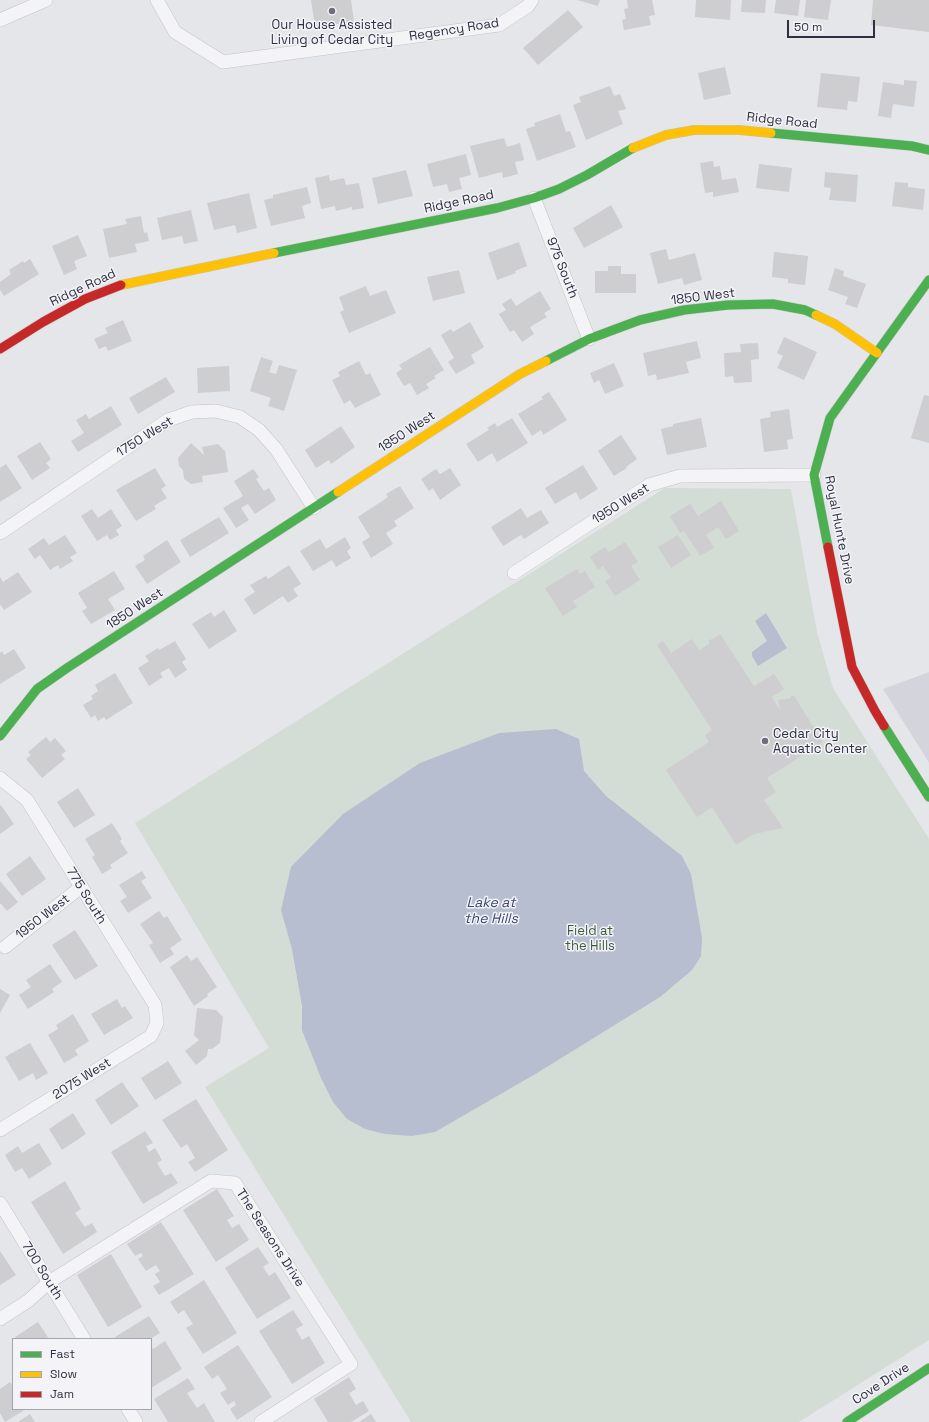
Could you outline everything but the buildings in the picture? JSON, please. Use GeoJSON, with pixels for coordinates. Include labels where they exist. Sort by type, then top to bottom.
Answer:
{"type":"FeatureCollection","features":[{"type":"Feature","properties":{"kind":"street"},"geometry":{"type":"LineString","coordinates":[[0,20],[46,0]]}},
{"type":"Feature","properties":{"kind":"street","name":"Regency Road"},"geometry":{"type":"LineString","coordinates":[[157,0],[175,32],[223,62],[500,25],[528,6],[532,0]]}},
{"type":"Feature","properties":{"kind":"street","name":"Ridge Road"},"geometry":{"type":"LineString","coordinates":[[0,349],[43,322],[85,299],[125,283],[497,208],[534,198],[559,189],[587,175],[630,149],[666,135],[694,130],[739,130],[912,146],[929,150]]}},
{"type":"Feature","properties":{"kind":"street","name":"975 South"},"geometry":{"type":"LineString","coordinates":[[534,198],[590,338]]}},
{"type":"Feature","properties":{"kind":"street","name":"Royal Hunte Drive"},"geometry":{"type":"LineString","coordinates":[[929,280],[830,418],[814,475],[852,667],[875,711],[929,797]]}},
{"type":"Feature","properties":{"kind":"street","name":"1850 West"},"geometry":{"type":"LineString","coordinates":[[0,736],[37,689],[520,374],[590,338],[640,320],[684,310],[728,305],[773,304],[805,310],[835,324],[877,353]]}},
{"type":"Feature","properties":{"kind":"street","name":"1750 West"},"geometry":{"type":"LineString","coordinates":[[0,533],[168,420],[192,412],[216,410],[240,417],[259,430],[276,449],[314,508]]}},
{"type":"Feature","properties":{"kind":"street","name":"1950 West"},"geometry":{"type":"LineString","coordinates":[[514,573],[649,485],[680,476],[814,475]]}},
{"type":"Feature","properties":{"kind":"street","name":"775 South"},"geometry":{"type":"LineString","coordinates":[[0,778],[26,800],[155,1005],[157,1023]]}},
{"type":"Feature","properties":{"kind":"street","name":"1950 West"},"geometry":{"type":"LineString","coordinates":[[5,947],[81,887]]}},
{"type":"Feature","properties":{"kind":"street","name":"2075 West"},"geometry":{"type":"LineString","coordinates":[[0,1130],[151,1036],[157,1023]]}},
{"type":"Feature","properties":{"kind":"street","name":"The Seasons Drive"},"geometry":{"type":"LineString","coordinates":[[49,1282],[212,1181],[235,1183],[351,1364],[261,1422]]}},
{"type":"Feature","properties":{"kind":"street","name":"700 South"},"geometry":{"type":"LineString","coordinates":[[0,1203],[83,1338]]}},
{"type":"Feature","properties":{"kind":"street"},"geometry":{"type":"LineString","coordinates":[[0,1319],[28,1301],[49,1282]]}},
{"type":"Feature","properties":{"kind":"street","name":"Cove Drive"},"geometry":{"type":"LineString","coordinates":[[847,1422],[929,1368]]}},
{"type":"Feature","properties":{"kind":"street"},"geometry":{"type":"LineString","coordinates":[[129,1410],[136,1422]]}},
{"type":"Feature","properties":{"kind":"shaded area"},"geometry":{"type":"Polygon","coordinates":[[[929,672],[929,763],[883,689],[929,672]]]}},
{"type":"Feature","properties":{"kind":"green space","name":"Field at the Hills"},"geometry":{"type":"Polygon","coordinates":[[[665,488],[791,489],[817,632],[833,688],[929,839],[929,1340],[799,1422],[411,1422],[205,1087],[269,1048],[135,823],[665,488]]]}},
{"type":"Feature","properties":{"kind":"water"},"geometry":{"type":"Polygon","coordinates":[[[766,613],[787,648],[758,666],[752,656],[752,652],[767,641],[755,621],[766,613]]]}},
{"type":"Feature","properties":{"kind":"water","name":"Lake at the Hills"},"geometry":{"type":"Polygon","coordinates":[[[556,729],[579,739],[584,771],[606,796],[682,856],[691,874],[702,938],[701,956],[692,970],[660,997],[537,1073],[435,1132],[412,1136],[385,1134],[365,1129],[347,1119],[333,1102],[321,1078],[302,1030],[302,1006],[292,949],[281,910],[291,867],[343,814],[420,763],[499,733],[556,729]]]}},
{"type":"Feature","properties":{"kind":"traffic: fast"},"geometry":{"type":"LineString","coordinates":[[771,133],[912,146],[929,150]]}},
{"type":"Feature","properties":{"kind":"traffic: fast"},"geometry":{"type":"LineString","coordinates":[[274,253],[497,208],[534,198],[559,189],[587,175],[633,148]]}},
{"type":"Feature","properties":{"kind":"traffic: fast"},"geometry":{"type":"LineString","coordinates":[[828,547],[814,475],[830,418],[929,280]]}},
{"type":"Feature","properties":{"kind":"traffic: fast"},"geometry":{"type":"LineString","coordinates":[[546,361],[589,339],[640,320],[684,310],[728,305],[773,304],[805,310],[816,315]]}},
{"type":"Feature","properties":{"kind":"traffic: fast"},"geometry":{"type":"LineString","coordinates":[[0,736],[37,689],[338,492]]}},
{"type":"Feature","properties":{"kind":"traffic: fast"},"geometry":{"type":"LineString","coordinates":[[884,726],[929,797]]}},
{"type":"Feature","properties":{"kind":"traffic: fast"},"geometry":{"type":"LineString","coordinates":[[847,1422],[929,1368]]}},
{"type":"Feature","properties":{"kind":"traffic: slow"},"geometry":{"type":"LineString","coordinates":[[633,148],[666,135],[694,130],[739,130],[771,133]]}},
{"type":"Feature","properties":{"kind":"traffic: slow"},"geometry":{"type":"LineString","coordinates":[[121,285],[274,253]]}},
{"type":"Feature","properties":{"kind":"traffic: slow"},"geometry":{"type":"LineString","coordinates":[[816,315],[835,324],[877,353]]}},
{"type":"Feature","properties":{"kind":"traffic: slow"},"geometry":{"type":"LineString","coordinates":[[338,492],[520,374],[546,361]]}},
{"type":"Feature","properties":{"kind":"traffic: jam"},"geometry":{"type":"LineString","coordinates":[[0,349],[43,322],[85,299],[121,285]]}},
{"type":"Feature","properties":{"kind":"traffic: jam"},"geometry":{"type":"LineString","coordinates":[[828,547],[852,667],[884,726]]}},
{"type":"Feature","properties":{"kind":"place","name":"Our House Assisted Living of Cedar City"},"geometry":{"type":"Point","coordinates":[332,11]}},
{"type":"Feature","properties":{"kind":"place","name":"Cedar City Aquatic Center"},"geometry":{"type":"Point","coordinates":[765,741]}}]}
